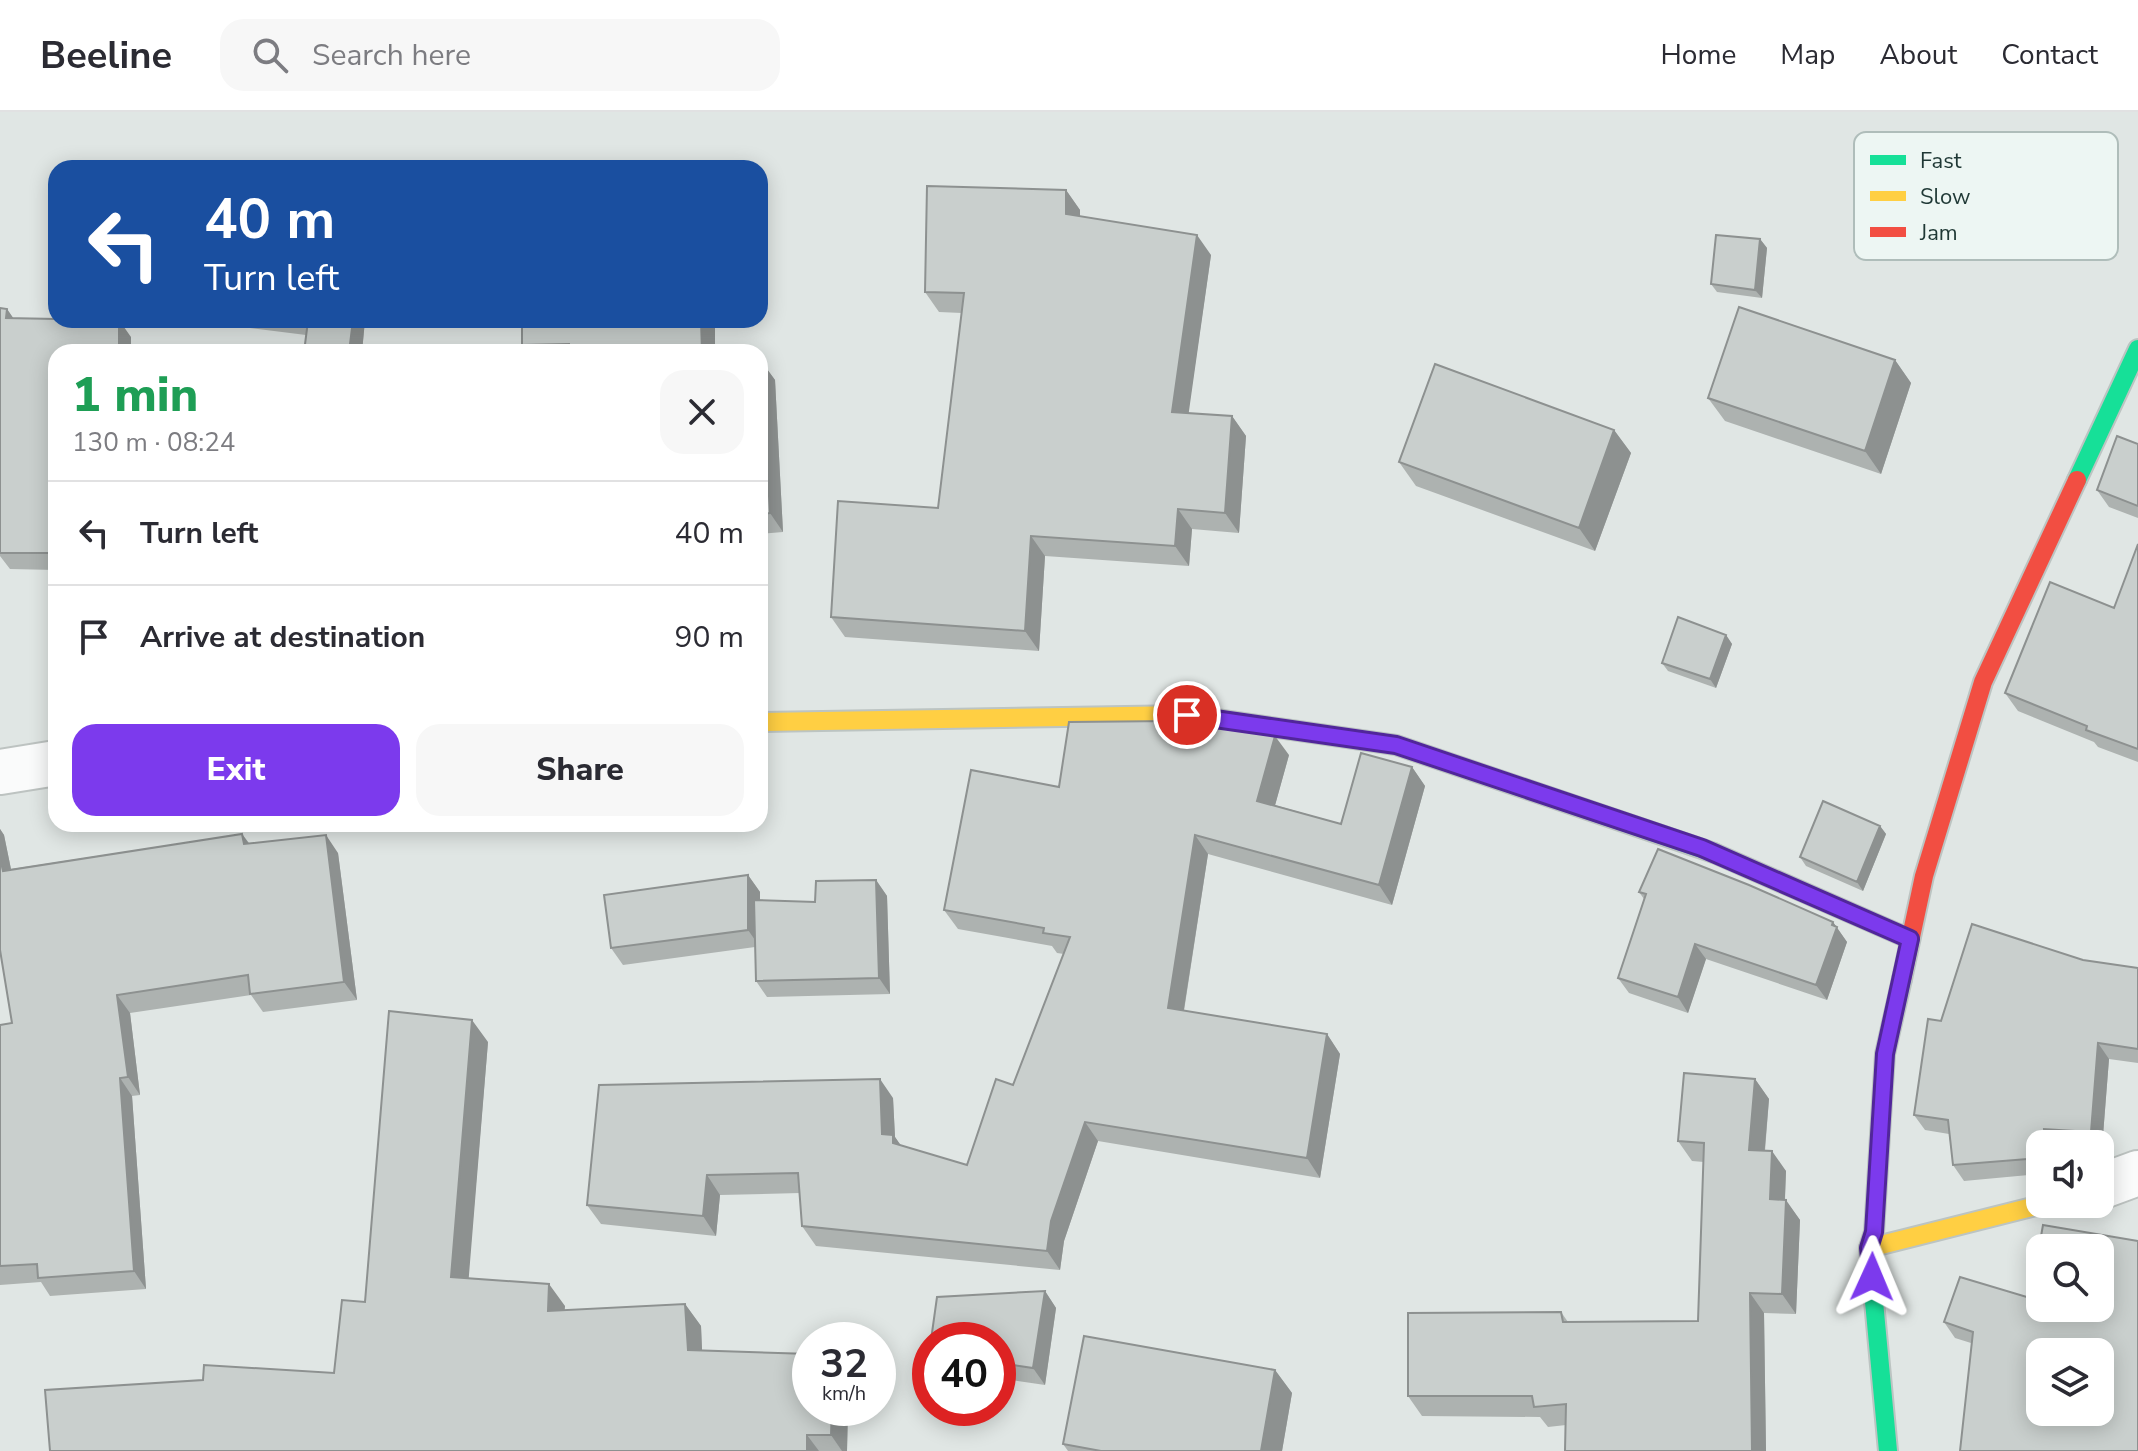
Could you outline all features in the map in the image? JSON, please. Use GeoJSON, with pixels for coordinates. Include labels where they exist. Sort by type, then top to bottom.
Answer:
{"type":"FeatureCollection","features":[{"type":"Feature","properties":{"kind":"street"},"geometry":{"type":"LineString","coordinates":[[1888,1451],[1869,1248],[1874,1232],[1885,1054],[1924,876],[1983,682],[2138,349]]}},
{"type":"Feature","properties":{"kind":"street"},"geometry":{"type":"LineString","coordinates":[[768,722],[1187,715],[1396,745],[1702,848],[1910,939]]}},
{"type":"Feature","properties":{"kind":"street"},"geometry":{"type":"LineString","coordinates":[[0,772],[48,764]]}},
{"type":"Feature","properties":{"kind":"street"},"geometry":{"type":"LineString","coordinates":[[2114,1182],[2138,1173]]}},
{"type":"Feature","properties":{"kind":"street"},"geometry":{"type":"LineString","coordinates":[[1869,1248],[2026,1209]]}},
{"type":"Feature","properties":{"kind":"building"},"geometry":{"type":"Polygon","coordinates":[[[927,186],[1066,190],[1066,214],[1197,235],[1172,412],[1232,416],[1225,513],[1178,509],[1175,546],[1031,536],[1025,631],[831,617],[838,501],[938,508],[964,293],[925,292],[927,186]]]}},
{"type":"Feature","properties":{"kind":"building"},"geometry":{"type":"Polygon","coordinates":[[[1716,235],[1760,239],[1755,290],[1711,284],[1716,235]]]}},
{"type":"Feature","properties":{"kind":"building"},"geometry":{"type":"Polygon","coordinates":[[[1739,307],[1895,360],[1865,451],[1708,398],[1739,307]]]}},
{"type":"Feature","properties":{"kind":"building"},"geometry":{"type":"Polygon","coordinates":[[[0,308],[7,309],[6,318],[48,319],[48,328],[119,328],[119,344],[48,344],[48,553],[0,553],[0,308]]]}},
{"type":"Feature","properties":{"kind":"building"},"geometry":{"type":"Polygon","coordinates":[[[307,328],[352,328],[350,344],[305,344],[307,328]]]}},
{"type":"Feature","properties":{"kind":"building"},"geometry":{"type":"Polygon","coordinates":[[[522,328],[701,328],[702,344],[522,344],[522,328]]]}},
{"type":"Feature","properties":{"kind":"building"},"geometry":{"type":"Polygon","coordinates":[[[1435,364],[1614,430],[1579,528],[1399,462],[1435,364]]]}},
{"type":"Feature","properties":{"kind":"building"},"geometry":{"type":"Polygon","coordinates":[[[2117,436],[2138,444],[2138,506],[2097,490],[2117,436]]]}},
{"type":"Feature","properties":{"kind":"building"},"geometry":{"type":"Polygon","coordinates":[[[2138,544],[2138,749],[2086,730],[2087,726],[2005,693],[2050,582],[2114,608],[2138,544]]]}},
{"type":"Feature","properties":{"kind":"building"},"geometry":{"type":"Polygon","coordinates":[[[1678,617],[1726,635],[1710,679],[1662,663],[1678,617]]]}},
{"type":"Feature","properties":{"kind":"building"},"geometry":{"type":"Polygon","coordinates":[[[1172,721],[1275,736],[1257,801],[1341,824],[1361,753],[1412,767],[1379,885],[1195,835],[1168,1008],[1327,1034],[1307,1158],[1085,1122],[1051,1221],[1047,1251],[802,1226],[798,1173],[707,1175],[703,1216],[587,1205],[599,1085],[880,1079],[882,1134],[893,1135],[893,1143],[967,1165],[996,1079],[1013,1085],[1070,937],[1043,933],[1044,928],[944,910],[971,770],[1059,787],[1069,722],[1172,721]]]}},
{"type":"Feature","properties":{"kind":"building"},"geometry":{"type":"Polygon","coordinates":[[[1823,801],[1880,826],[1857,882],[1800,857],[1823,801]]]}},
{"type":"Feature","properties":{"kind":"building"},"geometry":{"type":"Polygon","coordinates":[[[242,834],[244,844],[326,835],[344,982],[250,994],[248,975],[117,995],[128,1077],[120,1078],[134,1271],[38,1278],[37,1264],[0,1266],[0,1025],[12,1023],[0,950],[0,858],[3,871],[242,834]]]}},
{"type":"Feature","properties":{"kind":"building"},"geometry":{"type":"Polygon","coordinates":[[[1658,849],[1833,922],[1832,925],[1837,927],[1816,985],[1695,944],[1678,997],[1618,978],[1646,894],[1639,892],[1658,849]]]}},
{"type":"Feature","properties":{"kind":"building"},"geometry":{"type":"Polygon","coordinates":[[[748,875],[748,930],[611,948],[604,895],[748,875]]]}},
{"type":"Feature","properties":{"kind":"building"},"geometry":{"type":"Polygon","coordinates":[[[876,880],[879,978],[756,981],[754,900],[815,902],[816,881],[876,880]]]}},
{"type":"Feature","properties":{"kind":"building"},"geometry":{"type":"Polygon","coordinates":[[[1972,924],[2083,960],[2138,968],[2138,1049],[2098,1043],[2091,1130],[2026,1130],[2026,1159],[1953,1165],[1948,1120],[1914,1115],[1928,1019],[1941,1021],[1972,924]]]}},
{"type":"Feature","properties":{"kind":"building"},"geometry":{"type":"Polygon","coordinates":[[[389,1011],[472,1020],[451,1277],[549,1284],[548,1311],[685,1304],[688,1350],[792,1353],[792,1426],[831,1426],[831,1435],[807,1435],[807,1451],[50,1451],[45,1390],[203,1380],[204,1365],[334,1373],[342,1300],[365,1302],[389,1011]]]}},
{"type":"Feature","properties":{"kind":"building"},"geometry":{"type":"Polygon","coordinates":[[[1684,1073],[1755,1079],[1749,1150],[1772,1151],[1770,1199],[1786,1200],[1782,1294],[1750,1293],[1752,1451],[1565,1451],[1566,1404],[1534,1407],[1532,1396],[1408,1396],[1408,1313],[1561,1312],[1563,1322],[1698,1321],[1704,1143],[1678,1141],[1684,1073]]]}},
{"type":"Feature","properties":{"kind":"building"},"geometry":{"type":"Polygon","coordinates":[[[2043,1225],[2096,1234],[2041,1234],[2043,1225]]]}},
{"type":"Feature","properties":{"kind":"building"},"geometry":{"type":"Polygon","coordinates":[[[2114,1237],[2138,1241],[2138,1451],[1960,1451],[1973,1332],[1944,1322],[1960,1277],[2026,1297],[2026,1322],[2114,1322],[2114,1237]]]}},
{"type":"Feature","properties":{"kind":"building"},"geometry":{"type":"Polygon","coordinates":[[[1045,1291],[1033,1368],[1016,1366],[1016,1322],[934,1322],[937,1297],[1045,1291]]]}},
{"type":"Feature","properties":{"kind":"building"},"geometry":{"type":"Polygon","coordinates":[[[1084,1336],[1275,1370],[1261,1451],[1101,1451],[1063,1444],[1084,1336]]]}},
{"type":"Feature","properties":{"kind":"traffic: fast"},"geometry":{"type":"LineString","coordinates":[[2077,480],[2138,349]]}},
{"type":"Feature","properties":{"kind":"traffic: fast"},"geometry":{"type":"LineString","coordinates":[[1216,719],[1396,745],[1714,853]]}},
{"type":"Feature","properties":{"kind":"traffic: fast"},"geometry":{"type":"LineString","coordinates":[[1888,1451],[1869,1248],[1874,1232],[1885,1054],[1902,979]]}},
{"type":"Feature","properties":{"kind":"traffic: slow"},"geometry":{"type":"LineString","coordinates":[[768,722],[1187,715],[1216,719]]}},
{"type":"Feature","properties":{"kind":"traffic: slow"},"geometry":{"type":"LineString","coordinates":[[1714,853],[1910,939]]}},
{"type":"Feature","properties":{"kind":"traffic: slow"},"geometry":{"type":"LineString","coordinates":[[1869,1248],[2026,1209]]}},
{"type":"Feature","properties":{"kind":"traffic: jam"},"geometry":{"type":"LineString","coordinates":[[1902,979],[1924,876],[1983,682],[2077,480]]}},
{"type":"Feature","properties":{"kind":"route"},"geometry":{"type":"LineString","coordinates":[[1187,715],[1396,745],[1702,848],[1910,939],[1885,1054],[1874,1232],[1869,1248],[1872,1277]]}}]}
